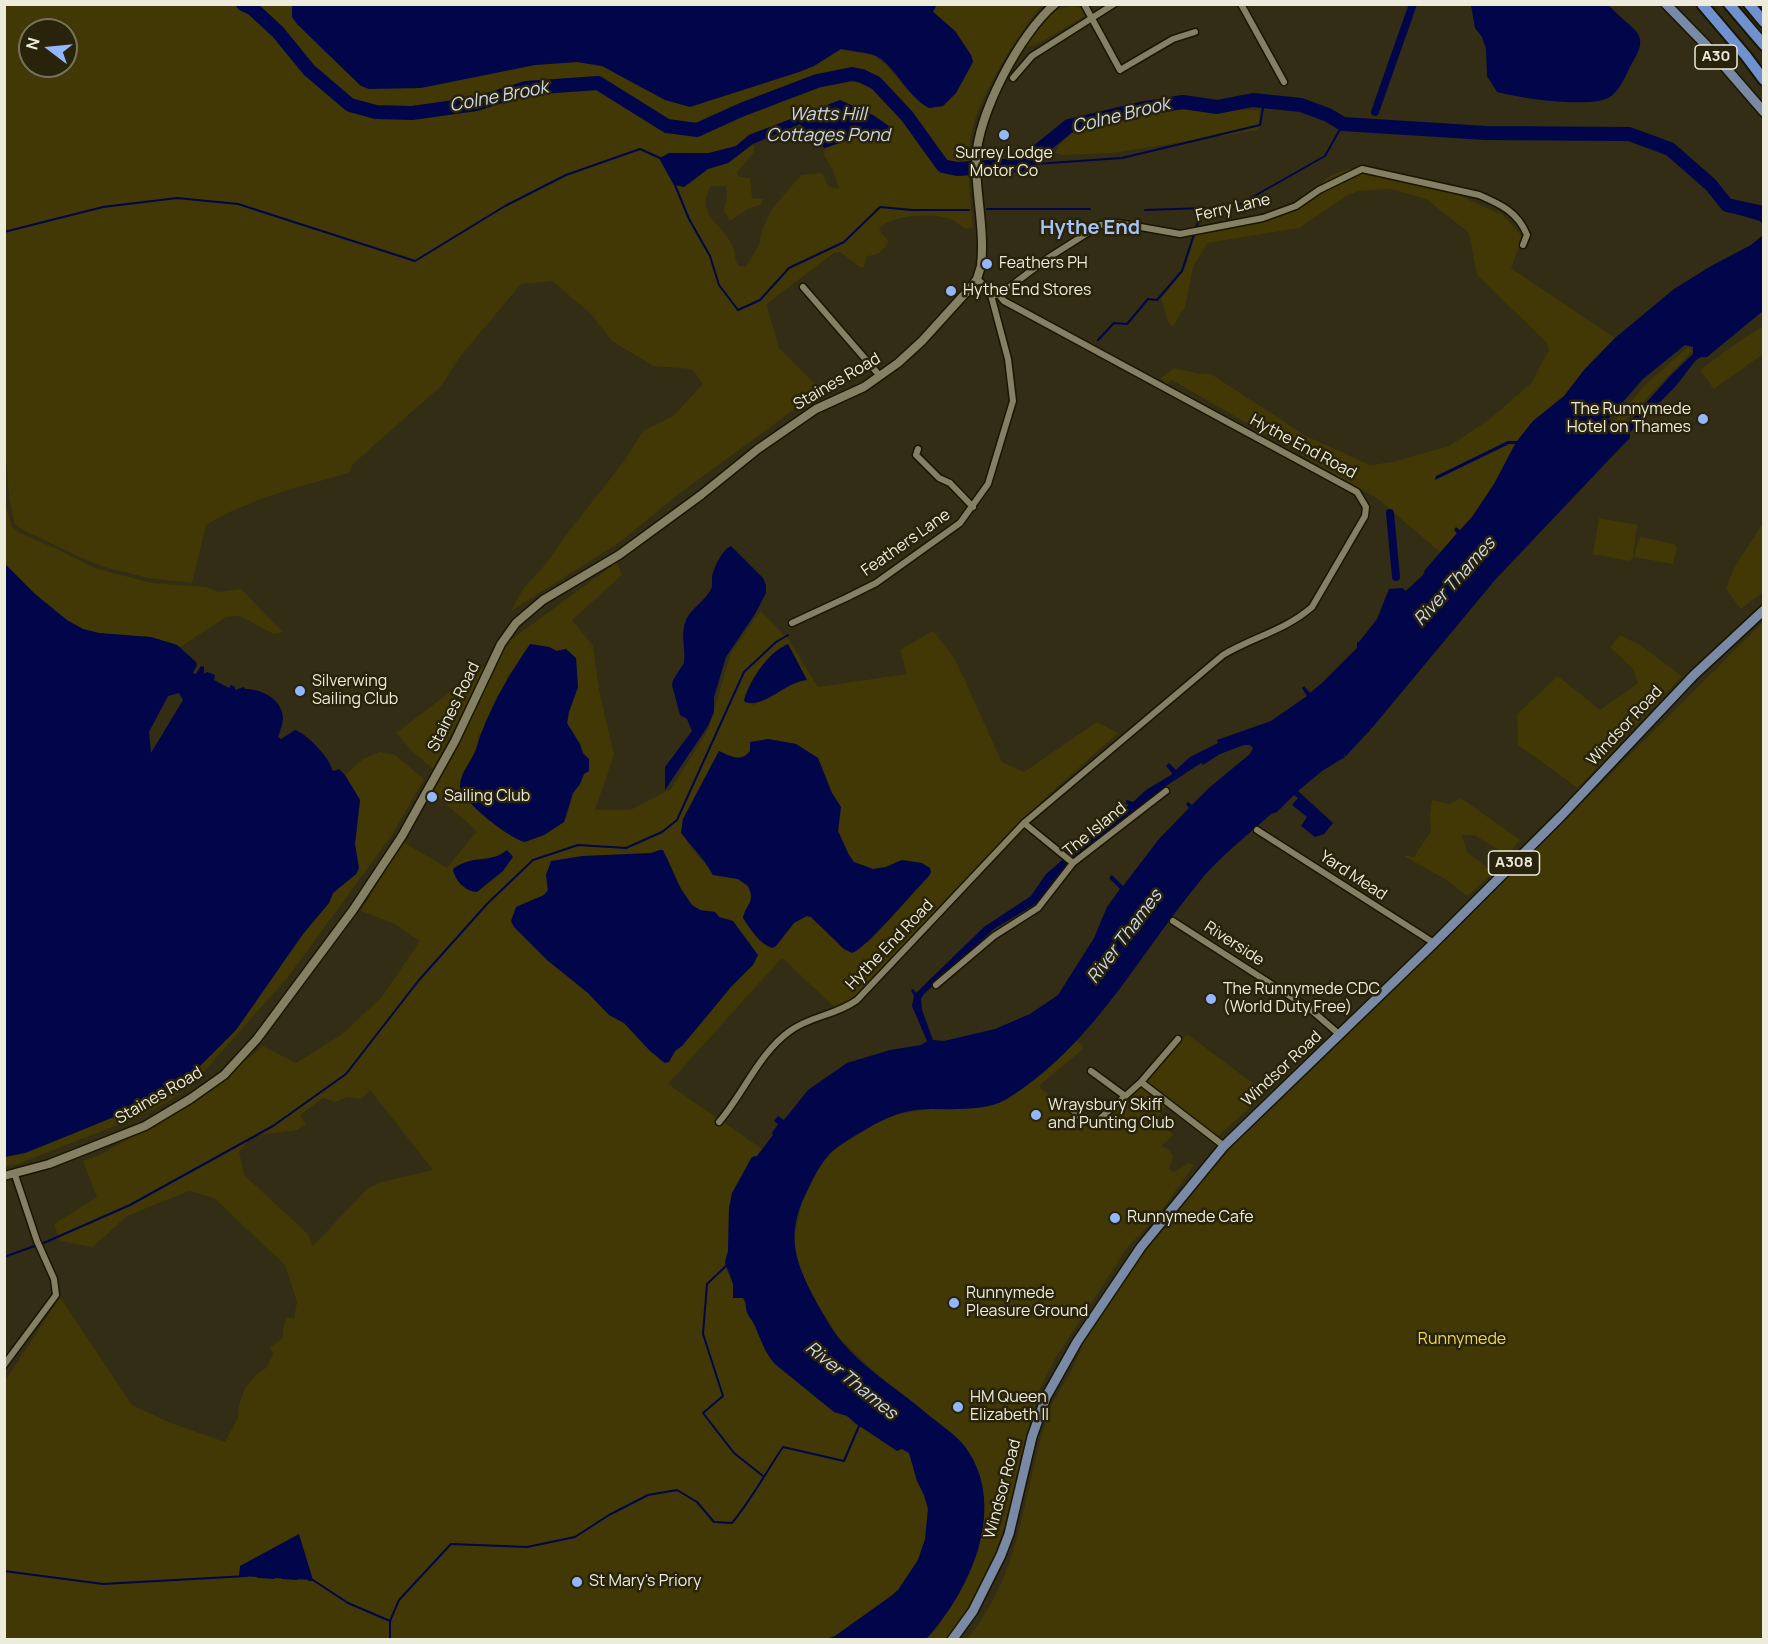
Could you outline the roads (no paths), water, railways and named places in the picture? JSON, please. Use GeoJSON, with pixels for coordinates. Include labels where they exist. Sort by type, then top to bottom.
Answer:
{"type":"FeatureCollection","features":[{"type":"Feature","properties":{"kind":"highway"},"geometry":{"type":"LineString","coordinates":[[1702,4],[1764,80]]}},
{"type":"Feature","properties":{"kind":"highway"},"geometry":{"type":"LineString","coordinates":[[1729,4],[1764,45]]}},
{"type":"Feature","properties":{"kind":"highway"},"geometry":{"type":"LineString","coordinates":[[1749,4],[1764,22]]}},
{"type":"Feature","properties":{"kind":"main road"},"geometry":{"type":"LineString","coordinates":[[977,279],[982,256],[976,159],[978,141],[985,117],[1017,50],[1043,14],[1055,4]]}},
{"type":"Feature","properties":{"kind":"main road","name":"A30"},"geometry":{"type":"LineString","coordinates":[[1666,4],[1706,45],[1764,112]]}},
{"type":"Feature","properties":{"kind":"main road","name":"Staines Road"},"geometry":{"type":"LineString","coordinates":[[4,1176],[15,1175],[78,1154],[144,1125],[190,1099],[224,1075],[257,1039],[352,910],[402,836],[450,750],[501,644],[516,623],[543,600],[628,548],[701,495],[758,449],[816,409],[864,387],[880,376],[922,341],[977,279]]}},
{"type":"Feature","properties":{"kind":"main road","name":"Windsor Road"},"geometry":{"type":"LineString","coordinates":[[952,1640],[973,1611],[1010,1534],[1039,1416],[1058,1375],[1112,1287],[1141,1247],[1224,1146],[1434,944],[1561,816],[1694,675],[1764,610]]}},
{"type":"Feature","properties":{"kind":"street"},"geometry":{"type":"LineString","coordinates":[[1084,4],[1120,70],[1173,39],[1195,32]]}},
{"type":"Feature","properties":{"kind":"street"},"geometry":{"type":"LineString","coordinates":[[1013,78],[1032,56],[1114,4]]}},
{"type":"Feature","properties":{"kind":"street"},"geometry":{"type":"LineString","coordinates":[[1241,4],[1284,82]]}},
{"type":"Feature","properties":{"kind":"street","name":"Ferry Lane"},"geometry":{"type":"LineString","coordinates":[[999,295],[1048,258],[1100,225],[1118,223],[1180,234],[1263,218],[1296,206],[1319,190],[1362,169],[1479,195],[1497,203],[1510,210],[1522,224],[1527,235],[1523,245]]}},
{"type":"Feature","properties":{"kind":"street","name":"Feathers Lane"},"geometry":{"type":"LineString","coordinates":[[792,623],[876,583],[957,525],[973,507],[988,484],[1013,401],[1008,359],[992,295],[989,289],[977,279]]}},
{"type":"Feature","properties":{"kind":"street"},"geometry":{"type":"LineString","coordinates":[[803,286],[880,376]]}},
{"type":"Feature","properties":{"kind":"street"},"geometry":{"type":"LineString","coordinates":[[992,295],[999,295]]}},
{"type":"Feature","properties":{"kind":"street","name":"Hythe End Road"},"geometry":{"type":"LineString","coordinates":[[719,1122],[760,1064],[789,1032],[807,1021],[844,1010],[857,1000],[1024,823],[1222,655],[1302,615],[1311,607],[1359,529],[1366,507],[1357,492],[1004,301],[999,295]]}},
{"type":"Feature","properties":{"kind":"street"},"geometry":{"type":"LineString","coordinates":[[918,449],[916,455],[939,478],[950,483],[973,507]]}},
{"type":"Feature","properties":{"kind":"street","name":"The Island"},"geometry":{"type":"LineString","coordinates":[[936,985],[994,936],[1038,908],[1073,863],[1166,791]]}},
{"type":"Feature","properties":{"kind":"street"},"geometry":{"type":"LineString","coordinates":[[1024,823],[1073,863]]}},
{"type":"Feature","properties":{"kind":"street","name":"Yard Mead"},"geometry":{"type":"LineString","coordinates":[[1257,830],[1434,944]]}},
{"type":"Feature","properties":{"kind":"street","name":"Riverside"},"geometry":{"type":"LineString","coordinates":[[1173,921],[1310,1009],[1340,1035]]}},
{"type":"Feature","properties":{"kind":"street"},"geometry":{"type":"LineString","coordinates":[[1068,1106],[1085,1121],[1094,1124],[1141,1082],[1178,1039]]}},
{"type":"Feature","properties":{"kind":"street"},"geometry":{"type":"LineString","coordinates":[[1091,1071],[1125,1096]]}},
{"type":"Feature","properties":{"kind":"street"},"geometry":{"type":"LineString","coordinates":[[1141,1082],[1224,1146]]}},
{"type":"Feature","properties":{"kind":"street"},"geometry":{"type":"LineString","coordinates":[[4,1365],[56,1295],[54,1279],[37,1241],[15,1175]]}},
{"type":"Feature","properties":{"kind":"water"},"geometry":{"type":"Polygon","coordinates":[[[292,5],[941,5],[936,6],[933,12],[955,31],[973,62],[956,93],[943,106],[929,108],[914,96],[881,59],[870,54],[841,49],[814,66],[799,72],[690,107],[665,100],[602,66],[577,62],[535,65],[421,88],[369,89],[361,86],[297,24],[292,17],[292,5]]]}},
{"type":"Feature","properties":{"kind":"water"},"geometry":{"type":"Polygon","coordinates":[[[1471,5],[1608,5],[1636,32],[1640,47],[1619,87],[1610,97],[1587,102],[1571,102],[1497,92],[1487,76],[1486,49],[1482,37],[1475,28],[1471,5]]]}},
{"type":"Feature","properties":{"kind":"water","name":"Watts Hill Cottages Pond"},"geometry":{"type":"Polygon","coordinates":[[[840,100],[873,115],[889,126],[889,137],[879,141],[862,135],[825,148],[813,142],[800,124],[753,144],[728,163],[708,169],[684,187],[675,185],[660,158],[669,153],[709,153],[736,146],[749,135],[840,100]]]}},
{"type":"Feature","properties":{"kind":"water"},"geometry":{"type":"Polygon","coordinates":[[[1733,200],[1763,207],[1763,225],[1760,221],[1729,212],[1733,200]]]}},
{"type":"Feature","properties":{"kind":"water","name":"River Thames"},"geometry":{"type":"Polygon","coordinates":[[[1763,235],[1763,311],[1707,357],[1696,360],[1675,387],[1630,432],[1630,438],[1495,580],[1372,728],[1370,727],[1371,729],[1346,756],[1344,754],[1345,757],[1322,771],[1298,791],[1333,823],[1324,834],[1315,837],[1301,826],[1307,817],[1292,805],[1298,798],[1294,795],[1213,866],[1088,1028],[1037,1078],[1007,1099],[990,1106],[910,1111],[892,1116],[841,1144],[820,1166],[802,1202],[794,1235],[799,1264],[808,1286],[830,1325],[847,1348],[868,1368],[962,1443],[976,1466],[983,1492],[984,1518],[979,1545],[970,1571],[957,1596],[926,1639],[826,1639],[835,1636],[898,1590],[918,1560],[925,1539],[928,1509],[909,1453],[902,1449],[897,1451],[847,1416],[834,1412],[775,1364],[765,1350],[743,1298],[733,1298],[733,1284],[725,1262],[728,1251],[729,1208],[732,1193],[752,1157],[757,1156],[773,1135],[778,1124],[774,1121],[778,1116],[784,1120],[808,1090],[847,1063],[890,1050],[921,1045],[927,1041],[912,1006],[914,996],[911,990],[913,989],[916,993],[984,927],[1031,896],[1046,874],[1067,856],[1073,844],[1099,830],[1129,805],[1125,803],[1127,800],[1133,802],[1146,790],[1171,775],[1172,773],[1166,766],[1169,763],[1176,770],[1190,757],[1218,743],[1217,740],[1271,721],[1307,696],[1302,688],[1304,686],[1310,693],[1322,683],[1357,648],[1357,642],[1377,619],[1389,589],[1402,588],[1406,591],[1423,575],[1457,533],[1454,530],[1456,527],[1460,530],[1472,517],[1494,484],[1515,444],[1509,444],[1435,480],[1436,476],[1508,441],[1517,441],[1533,421],[1564,396],[1584,370],[1615,338],[1674,289],[1751,245],[1763,235]],[[1685,345],[1643,379],[1608,419],[1616,426],[1624,427],[1693,354],[1693,347],[1685,345]],[[1250,745],[1220,754],[1203,765],[1201,763],[1166,786],[1069,861],[1037,903],[994,929],[923,995],[922,1010],[933,1040],[944,1041],[995,1029],[1030,1014],[1058,995],[1094,938],[1107,907],[1120,889],[1109,878],[1112,875],[1123,886],[1159,839],[1189,808],[1186,804],[1188,802],[1192,805],[1250,754],[1253,748],[1250,745]]]}},
{"type":"Feature","properties":{"kind":"water"},"geometry":{"type":"Polygon","coordinates":[[[731,546],[763,578],[766,593],[755,614],[726,657],[714,697],[714,712],[708,726],[665,790],[665,767],[692,731],[687,719],[680,715],[672,685],[684,663],[684,625],[691,612],[710,592],[717,564],[731,546]]]}},
{"type":"Feature","properties":{"kind":"water"},"geometry":{"type":"Polygon","coordinates":[[[5,564],[35,594],[67,620],[83,629],[99,633],[151,637],[177,645],[196,662],[193,673],[196,674],[201,666],[204,667],[204,674],[207,672],[215,675],[214,680],[229,688],[231,685],[235,687],[235,690],[244,687],[270,696],[282,711],[283,720],[278,737],[281,739],[295,730],[300,732],[323,753],[332,770],[339,769],[345,775],[360,800],[355,844],[359,868],[356,874],[333,893],[329,903],[303,934],[236,1030],[199,1067],[180,1083],[160,1095],[126,1112],[25,1153],[5,1157],[5,564]],[[179,693],[168,696],[149,732],[151,753],[183,700],[179,693]]]}},
{"type":"Feature","properties":{"kind":"water"},"geometry":{"type":"Polygon","coordinates":[[[530,644],[549,647],[557,651],[566,649],[576,658],[578,687],[567,723],[580,744],[583,754],[589,759],[589,771],[584,774],[573,793],[564,822],[544,835],[525,842],[487,819],[468,801],[460,786],[462,776],[474,754],[492,708],[530,644]]]}},
{"type":"Feature","properties":{"kind":"water"},"geometry":{"type":"Polygon","coordinates":[[[788,644],[807,680],[791,685],[760,701],[745,702],[755,675],[773,654],[788,644]]]}},
{"type":"Feature","properties":{"kind":"water"},"geometry":{"type":"Polygon","coordinates":[[[768,739],[796,744],[818,758],[832,793],[841,807],[838,831],[854,862],[873,869],[886,867],[902,860],[922,863],[930,868],[929,876],[891,918],[852,953],[844,949],[811,917],[807,916],[794,923],[776,946],[772,948],[763,943],[743,918],[751,899],[748,886],[738,879],[713,875],[681,833],[683,819],[719,751],[739,758],[750,751],[750,742],[768,739]]]}},
{"type":"Feature","properties":{"kind":"water"},"geometry":{"type":"Polygon","coordinates":[[[507,850],[513,857],[503,871],[477,892],[461,885],[456,878],[453,869],[460,864],[494,857],[507,850]]]}},
{"type":"Feature","properties":{"kind":"water"},"geometry":{"type":"Polygon","coordinates":[[[663,850],[681,889],[692,905],[700,910],[715,912],[719,917],[733,921],[758,955],[753,965],[731,987],[682,1046],[675,1051],[669,1062],[665,1063],[650,1051],[624,1023],[609,1015],[588,993],[547,960],[514,927],[511,921],[516,907],[544,895],[548,890],[546,875],[551,861],[583,856],[651,853],[663,850]]]}},
{"type":"Feature","properties":{"kind":"water"},"geometry":{"type":"Polygon","coordinates":[[[299,1534],[313,1580],[239,1576],[240,1566],[299,1534]]]}},
{"type":"Feature","properties":{"kind":"waterway","name":"Colne Brook"},"geometry":{"type":"LineString","coordinates":[[243,4],[252,8],[278,32],[309,70],[350,105],[376,112],[412,113],[476,104],[526,88],[598,83],[667,126],[697,130],[741,110],[817,81],[852,74],[876,83],[907,116],[943,166],[957,169],[1021,165],[1069,126],[1140,109],[1183,102],[1217,107],[1253,100],[1301,105],[1328,115],[1343,124],[1486,133],[1629,134],[1670,149],[1711,185],[1727,205],[1764,213]]}},
{"type":"Feature","properties":{"kind":"waterway"},"geometry":{"type":"LineString","coordinates":[[1375,112],[1413,4]]}},
{"type":"Feature","properties":{"kind":"waterway"},"geometry":{"type":"LineString","coordinates":[[1021,165],[1122,158],[1260,125],[1264,102]]}},
{"type":"Feature","properties":{"kind":"waterway"},"geometry":{"type":"LineString","coordinates":[[1145,210],[1235,207],[1325,156],[1343,124]]}},
{"type":"Feature","properties":{"kind":"waterway"},"geometry":{"type":"LineString","coordinates":[[4,232],[103,207],[177,198],[238,204],[415,261],[505,206],[566,175],[640,149],[660,158],[675,185],[689,219],[710,256],[719,285],[738,310],[760,300],[789,268],[844,242],[880,207],[912,210],[969,210]]}},
{"type":"Feature","properties":{"kind":"waterway"},"geometry":{"type":"LineString","coordinates":[[987,209],[1090,209]]}},
{"type":"Feature","properties":{"kind":"waterway"},"geometry":{"type":"LineString","coordinates":[[1098,340],[1114,323],[1127,324],[1148,299],[1157,300],[1182,271],[1202,210]]}},
{"type":"Feature","properties":{"kind":"waterway"},"geometry":{"type":"LineString","coordinates":[[1390,513],[1396,577]]}},
{"type":"Feature","properties":{"kind":"waterway"},"geometry":{"type":"LineString","coordinates":[[4,1257],[46,1242],[130,1205],[273,1126],[346,1074],[419,980],[487,904],[533,860],[578,845],[626,848],[662,832],[677,820],[744,672],[776,642],[788,635]]}},
{"type":"Feature","properties":{"kind":"waterway"},"geometry":{"type":"LineString","coordinates":[[726,1266],[707,1284],[703,1334],[723,1396],[703,1413],[734,1453],[763,1476]]}},
{"type":"Feature","properties":{"kind":"waterway"},"geometry":{"type":"LineString","coordinates":[[390,1621],[399,1600],[451,1544],[527,1547],[575,1537],[609,1515],[648,1495],[677,1490],[697,1502],[714,1522],[732,1523],[783,1447],[844,1461],[859,1426]]}},
{"type":"Feature","properties":{"kind":"waterway"},"geometry":{"type":"LineString","coordinates":[[4,1571],[103,1584],[247,1576]]}},
{"type":"Feature","properties":{"kind":"waterway"},"geometry":{"type":"LineString","coordinates":[[258,1577],[274,1578]]}},
{"type":"Feature","properties":{"kind":"waterway"},"geometry":{"type":"LineString","coordinates":[[282,1578],[297,1579]]}},
{"type":"Feature","properties":{"kind":"waterway"},"geometry":{"type":"LineString","coordinates":[[309,1580],[313,1580],[348,1603],[390,1621],[390,1640]]}},
{"type":"Feature","properties":{"kind":"place","name":"Surrey Lodge Motor Co"},"geometry":{"type":"Point","coordinates":[1004,135]}},
{"type":"Feature","properties":{"kind":"place","name":"Feathers PH"},"geometry":{"type":"Point","coordinates":[987,264]}},
{"type":"Feature","properties":{"kind":"place","name":"Hythe End Stores"},"geometry":{"type":"Point","coordinates":[951,291]}},
{"type":"Feature","properties":{"kind":"place","name":"The Runnymede Hotel on Thames"},"geometry":{"type":"Point","coordinates":[1703,419]}},
{"type":"Feature","properties":{"kind":"place","name":"Silverwing Sailing Club"},"geometry":{"type":"Point","coordinates":[300,691]}},
{"type":"Feature","properties":{"kind":"place","name":"Sailing Club"},"geometry":{"type":"Point","coordinates":[432,797]}},
{"type":"Feature","properties":{"kind":"place","name":"The Runnymede CDC (World Duty Free)"},"geometry":{"type":"Point","coordinates":[1211,999]}},
{"type":"Feature","properties":{"kind":"place","name":"Wraysbury Skiff and Punting Club"},"geometry":{"type":"Point","coordinates":[1036,1115]}},
{"type":"Feature","properties":{"kind":"place","name":"Runnymede Cafe"},"geometry":{"type":"Point","coordinates":[1115,1218]}},
{"type":"Feature","properties":{"kind":"place","name":"Runnymede Pleasure Ground"},"geometry":{"type":"Point","coordinates":[954,1303]}},
{"type":"Feature","properties":{"kind":"place","name":"HM Queen Elizabeth II"},"geometry":{"type":"Point","coordinates":[958,1407]}},
{"type":"Feature","properties":{"kind":"place","name":"St Mary's Priory"},"geometry":{"type":"Point","coordinates":[577,1582]}},
{"type":"Feature","properties":{"kind":"district","name":"Hythe End"},"geometry":{"type":"Point","coordinates":[1090,228]}},
{"type":"Feature","properties":{"kind":"park label","name":"Runnymede"},"geometry":{"type":"Point","coordinates":[1462,1340]}}]}
